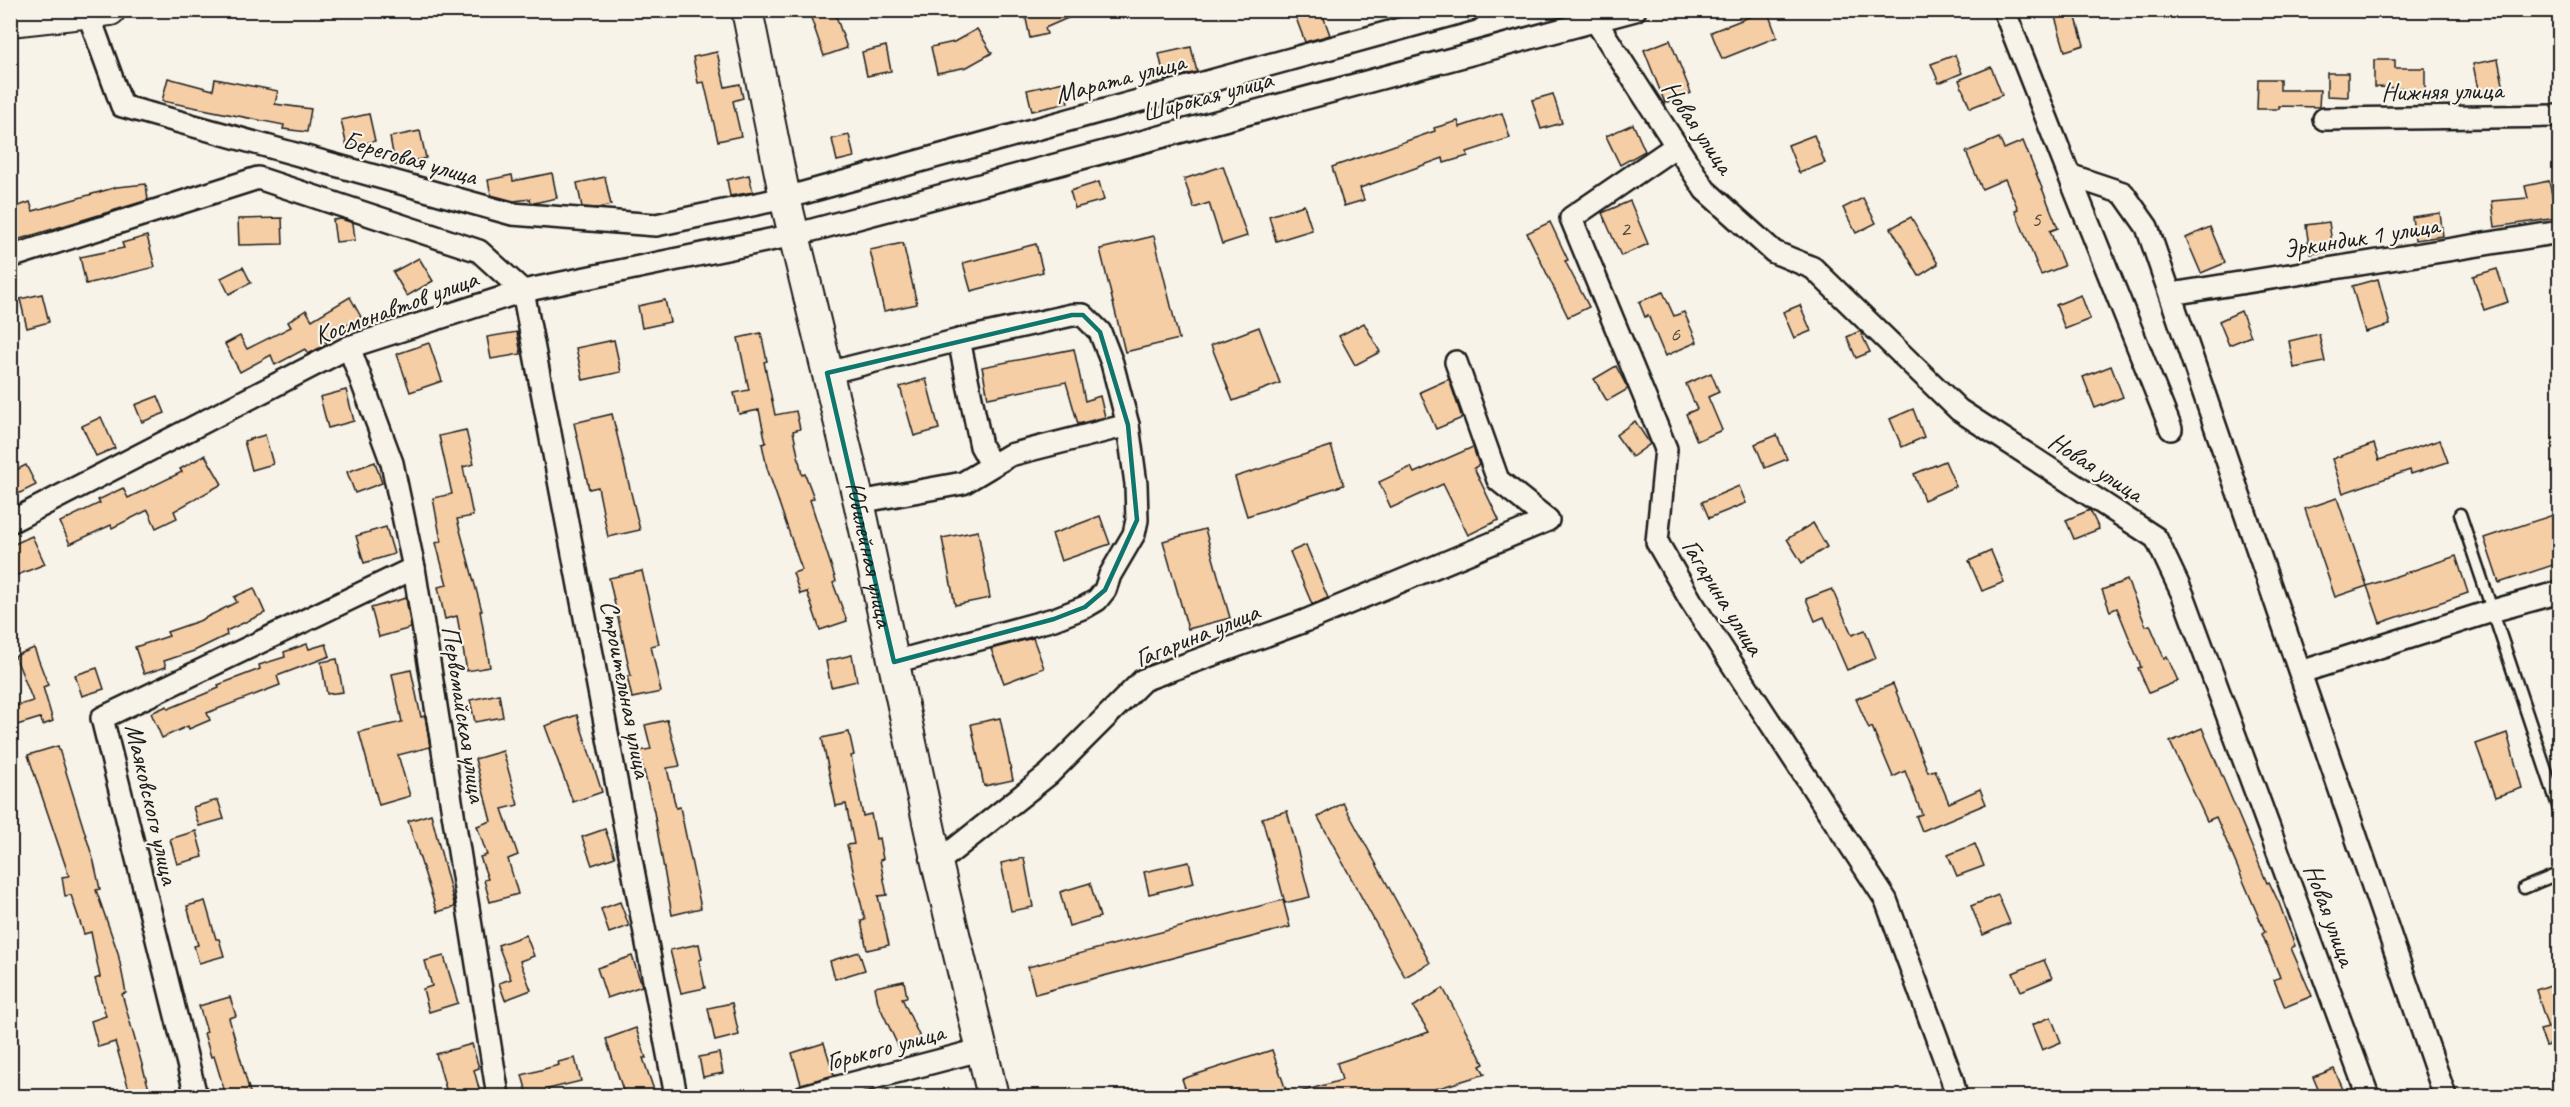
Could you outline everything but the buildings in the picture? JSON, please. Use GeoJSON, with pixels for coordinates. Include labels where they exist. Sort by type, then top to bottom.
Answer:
{"type":"FeatureCollection","features":[{"type":"Feature","properties":{"kind":"main road","name":"Юбилейная улица"},"geometry":{"type":"LineString","coordinates":[[747,10],[785,198],[859,502],[937,863],[980,1050],[993,1096]]}},
{"type":"Feature","properties":{"kind":"main road"},"geometry":{"type":"LineString","coordinates":[[10,21],[99,12]]}},
{"type":"Feature","properties":{"kind":"street","name":"Марата улица"},"geometry":{"type":"LineString","coordinates":[[785,198],[1469,10]]}},
{"type":"Feature","properties":{"kind":"street","name":"Широкая улица"},"geometry":{"type":"LineString","coordinates":[[794,235],[1635,10]]}},
{"type":"Feature","properties":{"kind":"street"},"geometry":{"type":"LineString","coordinates":[[2004,10],[2171,429]]}},
{"type":"Feature","properties":{"kind":"street","name":"Береговая улица"},"geometry":{"type":"LineString","coordinates":[[99,12],[122,106],[512,214],[656,225],[785,198]]}},
{"type":"Feature","properties":{"kind":"street","name":"Новая улица"},"geometry":{"type":"LineString","coordinates":[[1595,20],[1705,190],[1774,252],[1813,268],[1959,410],[2156,538],[2183,595],[2368,1096]]}},
{"type":"Feature","properties":{"kind":"street","name":"Нижняя улица"},"geometry":{"type":"LineString","coordinates":[[2324,119],[2559,116]]}},
{"type":"Feature","properties":{"kind":"street","name":"Гагарина улица"},"geometry":{"type":"LineString","coordinates":[[1676,146],[1571,218],[1666,449],[1657,542],[1691,601],[1886,900],[1956,1096]]}},
{"type":"Feature","properties":{"kind":"street","name":"Новая улица"},"geometry":{"type":"LineString","coordinates":[[2069,175],[2123,194],[2148,227],[2445,1096]]}},
{"type":"Feature","properties":{"kind":"street"},"geometry":{"type":"LineString","coordinates":[[10,256],[258,178],[479,251],[523,291]]}},
{"type":"Feature","properties":{"kind":"street","name":"Эркиндик 1 улица"},"geometry":{"type":"LineString","coordinates":[[2171,294],[2559,232]]}},
{"type":"Feature","properties":{"kind":"street","name":"Космонавтов улица"},"geometry":{"type":"LineString","coordinates":[[10,522],[349,347],[523,291],[794,235]]}},
{"type":"Feature","properties":{"kind":"street","name":"Строительная улица"},"geometry":{"type":"LineString","coordinates":[[523,291],[676,1096]]}},
{"type":"Feature","properties":{"kind":"street"},"geometry":{"type":"LineString","coordinates":[[827,373],[959,340],[1072,315],[1083,315],[1100,332],[1112,363],[1128,425],[1136,484],[1137,520],[1134,534],[1110,575],[1105,590],[1097,600],[1054,619],[894,662]]}},
{"type":"Feature","properties":{"kind":"street"},"geometry":{"type":"LineString","coordinates":[[959,340],[981,446],[991,464]]}},
{"type":"Feature","properties":{"kind":"street","name":"Первомайская улица"},"geometry":{"type":"LineString","coordinates":[[349,347],[392,463],[414,568],[498,1096]]}},
{"type":"Feature","properties":{"kind":"street","name":"Гагарина улица"},"geometry":{"type":"LineString","coordinates":[[937,863],[1049,774],[1143,680],[1305,621],[1548,520],[1498,480],[1456,362]]}},
{"type":"Feature","properties":{"kind":"street"},"geometry":{"type":"LineString","coordinates":[[859,502],[963,483],[991,464],[1010,455],[1128,425]]}},
{"type":"Feature","properties":{"kind":"street","name":"Маяковского улица"},"geometry":{"type":"LineString","coordinates":[[196,1096],[102,718],[414,568]]}},
{"type":"Feature","properties":{"kind":"street"},"geometry":{"type":"LineString","coordinates":[[2301,672],[2492,610],[2559,592]]}},
{"type":"Feature","properties":{"kind":"street","name":"Горького улица"},"geometry":{"type":"LineString","coordinates":[[804,1096],[980,1050]]}},
{"type":"Feature","properties":{"kind":"lane"},"geometry":{"type":"LineString","coordinates":[[2460,514],[2559,812]]}},
{"type":"Feature","properties":{"kind":"lane"},"geometry":{"type":"LineString","coordinates":[[2524,888],[2559,873]]}},
{"type":"Feature","properties":{"kind":"highlighted area"},"geometry":{"type":"Polygon","coordinates":[[[1072,315],[1083,315],[1100,332],[1128,425],[1137,520],[1105,590],[1085,607],[1054,619],[894,662],[827,373],[1072,315]]]}}]}
